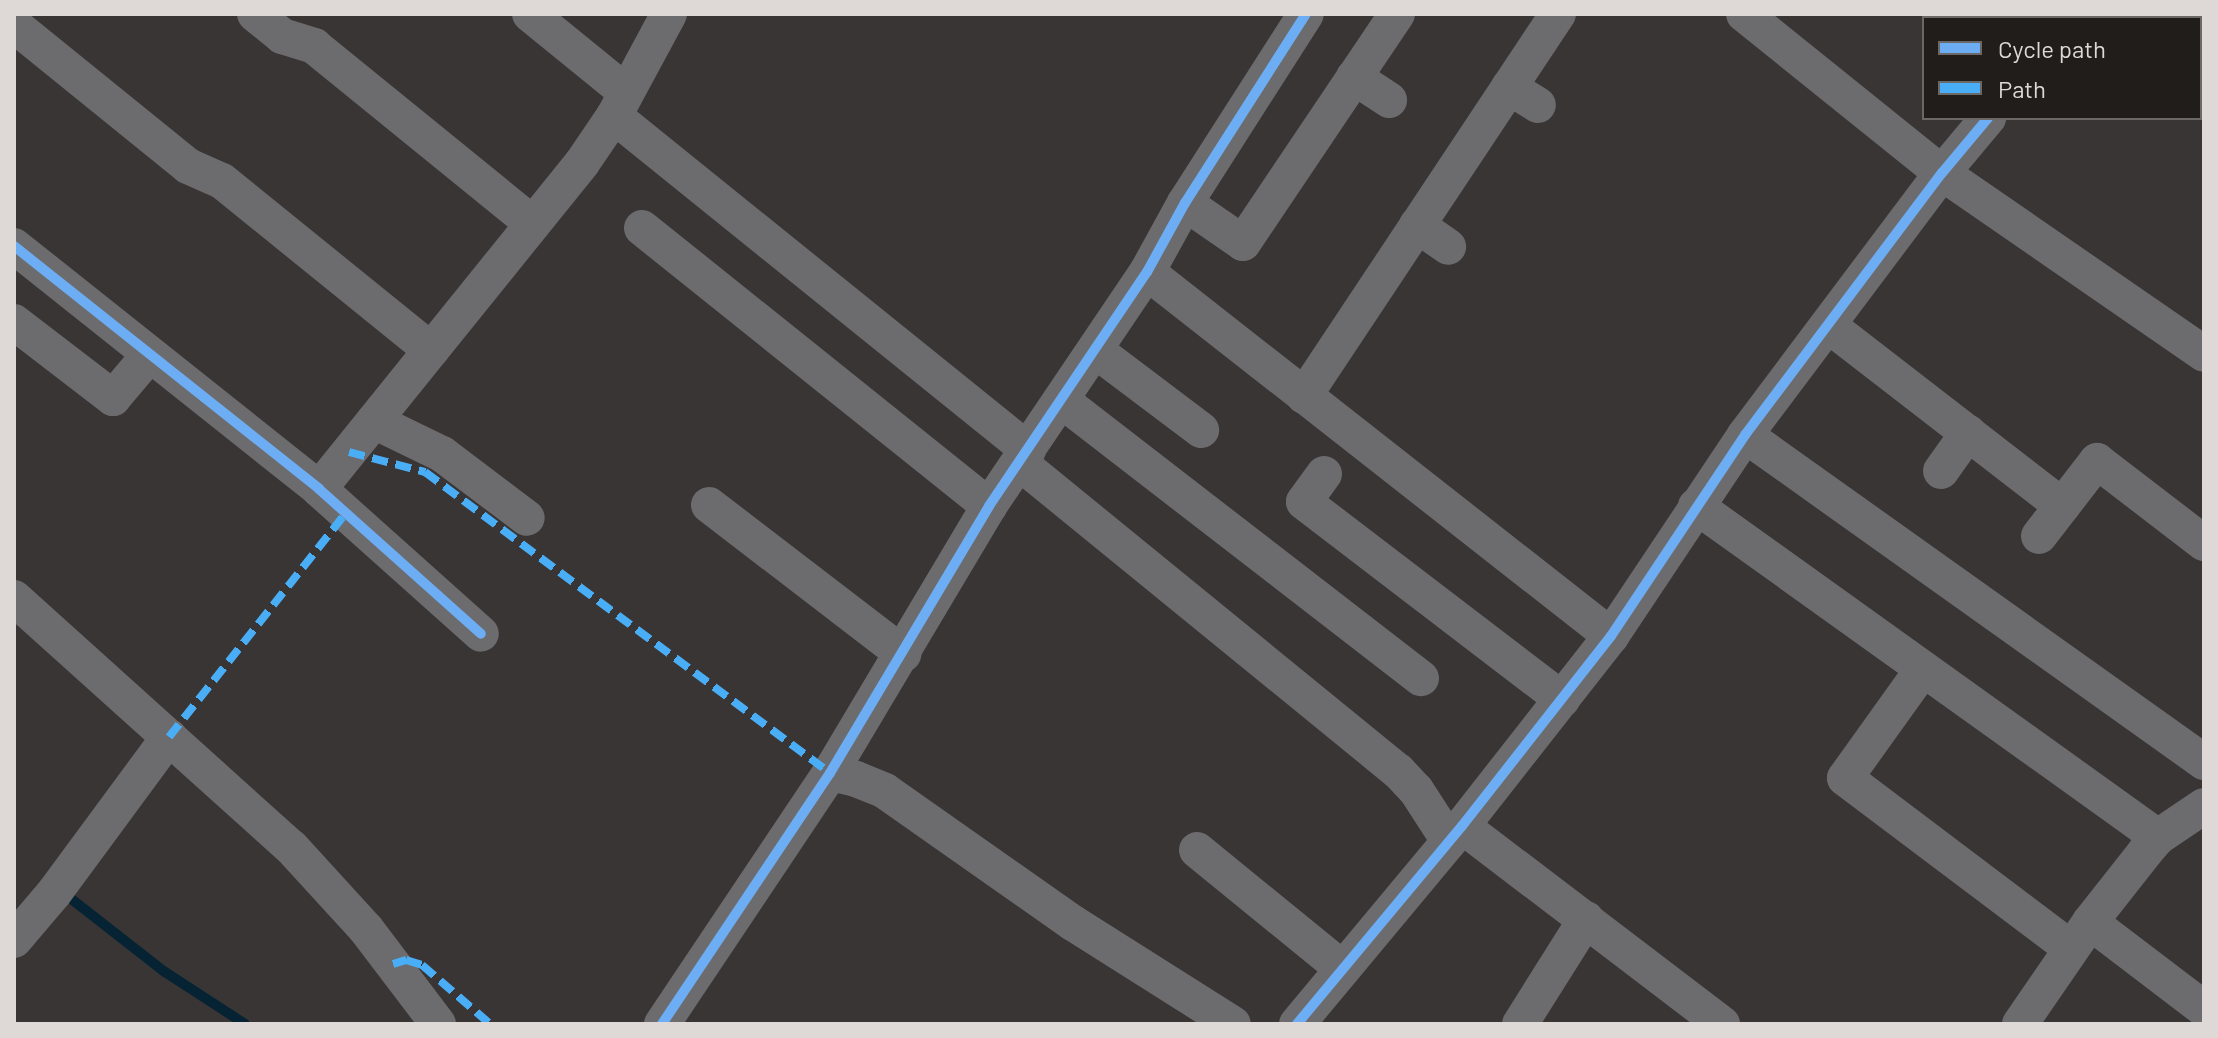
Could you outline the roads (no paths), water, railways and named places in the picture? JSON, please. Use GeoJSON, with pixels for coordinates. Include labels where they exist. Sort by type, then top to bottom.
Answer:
{"type":"FeatureCollection","features":[{"type":"Feature","properties":{"kind":"street"},"geometry":{"type":"LineString","coordinates":[[255,14],[282,36],[314,46],[533,224]]}},
{"type":"Feature","properties":{"kind":"street"},"geometry":{"type":"LineString","coordinates":[[530,14],[620,104],[1024,456],[1398,771],[1456,833],[1586,919],[1722,1024]]}},
{"type":"Feature","properties":{"kind":"street"},"geometry":{"type":"LineString","coordinates":[[319,489],[533,224],[620,104],[669,14]]}},
{"type":"Feature","properties":{"kind":"street"},"geometry":{"type":"LineString","coordinates":[[662,1024],[830,773],[989,506],[1147,272],[1185,203],[1306,14]]}},
{"type":"Feature","properties":{"kind":"street"},"geometry":{"type":"LineString","coordinates":[[1185,203],[1243,243],[1397,14]]}},
{"type":"Feature","properties":{"kind":"street"},"geometry":{"type":"LineString","coordinates":[[1304,396],[1417,225],[1523,96],[1558,14]]}},
{"type":"Feature","properties":{"kind":"street"},"geometry":{"type":"LineString","coordinates":[[1744,14],[1942,173],[2204,354]]}},
{"type":"Feature","properties":{"kind":"street"},"geometry":{"type":"LineString","coordinates":[[14,25],[188,166],[222,181],[431,350]]}},
{"type":"Feature","properties":{"kind":"street"},"geometry":{"type":"LineString","coordinates":[[1354,77],[1389,100]]}},
{"type":"Feature","properties":{"kind":"street"},"geometry":{"type":"LineString","coordinates":[[1297,1024],[1456,833],[1611,636],[1745,435],[1942,173],[1986,120]]}},
{"type":"Feature","properties":{"kind":"street"},"geometry":{"type":"LineString","coordinates":[[1417,225],[1448,247]]}},
{"type":"Feature","properties":{"kind":"street"},"geometry":{"type":"LineString","coordinates":[[642,228],[989,506]]}},
{"type":"Feature","properties":{"kind":"street"},"geometry":{"type":"LineString","coordinates":[[14,246],[319,489],[481,634]]}},
{"type":"Feature","properties":{"kind":"street"},"geometry":{"type":"LineString","coordinates":[[1147,272],[1611,636]]}},
{"type":"Feature","properties":{"kind":"street"},"geometry":{"type":"LineString","coordinates":[[14,322],[113,398],[150,354]]}},
{"type":"Feature","properties":{"kind":"street"},"geometry":{"type":"LineString","coordinates":[[1828,325],[2062,506]]}},
{"type":"Feature","properties":{"kind":"street"},"geometry":{"type":"LineString","coordinates":[[1095,350],[1201,430]]}},
{"type":"Feature","properties":{"kind":"street"},"geometry":{"type":"LineString","coordinates":[[1061,400],[1421,678]]}},
{"type":"Feature","properties":{"kind":"street"},"geometry":{"type":"LineString","coordinates":[[374,421],[442,454],[527,518]]}},
{"type":"Feature","properties":{"kind":"street"},"geometry":{"type":"LineString","coordinates":[[1941,471],[1968,433]]}},
{"type":"Feature","properties":{"kind":"street"},"geometry":{"type":"LineString","coordinates":[[1745,435],[2204,762]]}},
{"type":"Feature","properties":{"kind":"street"},"geometry":{"type":"LineString","coordinates":[[2039,536],[2097,461],[2204,543]]}},
{"type":"Feature","properties":{"kind":"street"},"geometry":{"type":"LineString","coordinates":[[1324,474],[1304,502],[1562,699]]}},
{"type":"Feature","properties":{"kind":"street"},"geometry":{"type":"LineString","coordinates":[[709,505],[903,654]]}},
{"type":"Feature","properties":{"kind":"street"},"geometry":{"type":"LineString","coordinates":[[1696,506],[2158,837]]}},
{"type":"Feature","properties":{"kind":"street"},"geometry":{"type":"LineString","coordinates":[[14,598],[291,847],[366,929],[438,1024]]}},
{"type":"Feature","properties":{"kind":"street"},"geometry":{"type":"LineString","coordinates":[[1923,669],[1845,778],[2080,935],[2204,1009]]}},
{"type":"Feature","properties":{"kind":"street"},"geometry":{"type":"LineString","coordinates":[[14,940],[54,893],[169,737]]}},
{"type":"Feature","properties":{"kind":"street"},"geometry":{"type":"LineString","coordinates":[[830,773],[885,791],[1073,923],[1233,1024]]}},
{"type":"Feature","properties":{"kind":"street"},"geometry":{"type":"LineString","coordinates":[[2020,1024],[2080,935],[2158,837],[2204,806]]}},
{"type":"Feature","properties":{"kind":"street"},"geometry":{"type":"LineString","coordinates":[[1197,850],[1343,969]]}},
{"type":"Feature","properties":{"kind":"street"},"geometry":{"type":"LineString","coordinates":[[1531,1020],[1586,919]]}},
{"type":"Feature","properties":{"kind":"waterway"},"geometry":{"type":"LineString","coordinates":[[65,894],[165,972],[245,1024]]}}]}
